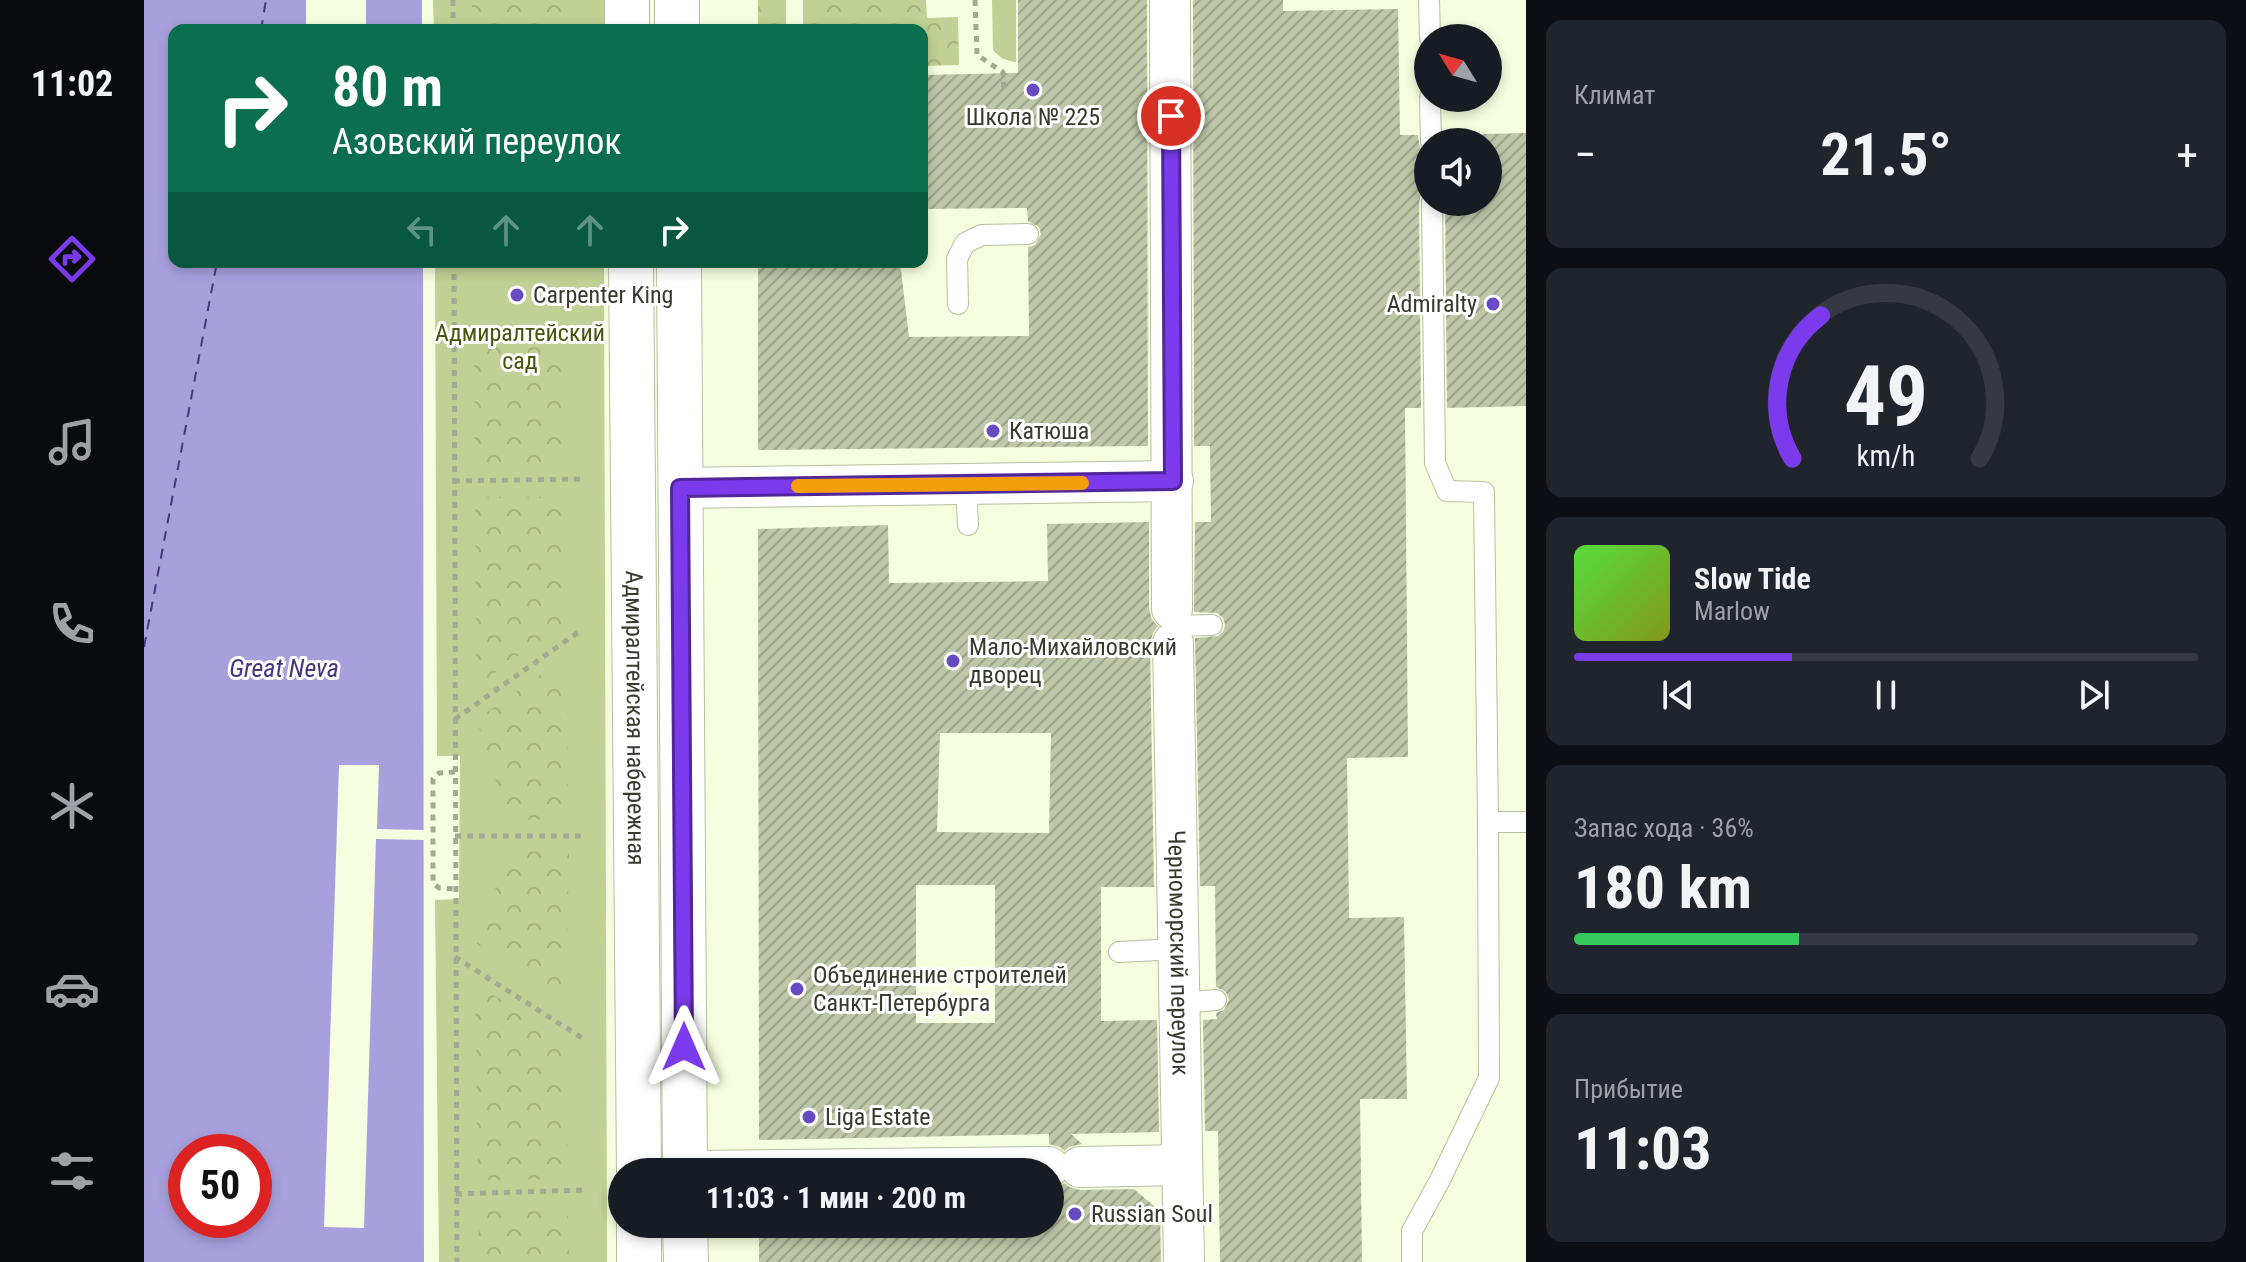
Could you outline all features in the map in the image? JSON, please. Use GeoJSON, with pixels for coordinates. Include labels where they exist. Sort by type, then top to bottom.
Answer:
{"type":"FeatureCollection","features":[{"type":"Feature","properties":{"kind":"main road"},"geometry":{"type":"LineString","coordinates":[[627,0],[627,24]]}},
{"type":"Feature","properties":{"kind":"main road"},"geometry":{"type":"LineString","coordinates":[[677,0],[677,24]]}},
{"type":"Feature","properties":{"kind":"main road","name":"Адмиралтейская набережная"},"geometry":{"type":"LineString","coordinates":[[631,268],[639,1158]]}},
{"type":"Feature","properties":{"kind":"main road","name":"Адмиралтейская набережная"},"geometry":{"type":"LineString","coordinates":[[679,268],[685,1158]]}},
{"type":"Feature","properties":{"kind":"main road"},"geometry":{"type":"LineString","coordinates":[[639,1238],[639,1262]]}},
{"type":"Feature","properties":{"kind":"main road"},"geometry":{"type":"LineString","coordinates":[[685,1238],[686,1262]]}},
{"type":"Feature","properties":{"kind":"street","name":"Черноморский переулок"},"geometry":{"type":"LineString","coordinates":[[1170,0],[1161,233],[1173,481],[1178,949],[1198,1001],[1181,1165],[1184,1262]]}},
{"type":"Feature","properties":{"kind":"street"},"geometry":{"type":"LineString","coordinates":[[680,488],[1173,481]]}},
{"type":"Feature","properties":{"kind":"street"},"geometry":{"type":"LineString","coordinates":[[1064,1167],[1181,1165]]}},
{"type":"Feature","properties":{"kind":"lane"},"geometry":{"type":"LineString","coordinates":[[1429,0],[1430,24]]}},
{"type":"Feature","properties":{"kind":"lane"},"geometry":{"type":"LineString","coordinates":[[1412,1262],[1412,1231],[1489,1078],[1484,492],[1447,491],[1435,463],[1432,216]]}},
{"type":"Feature","properties":{"kind":"lane"},"geometry":{"type":"LineString","coordinates":[[958,304],[957,259],[965,243],[982,235],[1028,234]]}},
{"type":"Feature","properties":{"kind":"lane"},"geometry":{"type":"LineString","coordinates":[[966,484],[968,525]]}},
{"type":"Feature","properties":{"kind":"lane"},"geometry":{"type":"LineString","coordinates":[[1173,626],[1212,625]]}},
{"type":"Feature","properties":{"kind":"lane"},"geometry":{"type":"LineString","coordinates":[[1488,822],[1526,822]]}},
{"type":"Feature","properties":{"kind":"lane"},"geometry":{"type":"LineString","coordinates":[[1119,952],[1178,949]]}},
{"type":"Feature","properties":{"kind":"path"},"geometry":{"type":"LineString","coordinates":[[453,0],[453,24]]}},
{"type":"Feature","properties":{"kind":"path"},"geometry":{"type":"LineString","coordinates":[[975,0],[977,55],[1003,72],[1004,92]]}},
{"type":"Feature","properties":{"kind":"path"},"geometry":{"type":"LineString","coordinates":[[454,268],[457,1262]]}},
{"type":"Feature","properties":{"kind":"path"},"geometry":{"type":"LineString","coordinates":[[454,481],[581,479]]}},
{"type":"Feature","properties":{"kind":"path"},"geometry":{"type":"LineString","coordinates":[[455,719],[580,631]]}},
{"type":"Feature","properties":{"kind":"path"},"geometry":{"type":"LineString","coordinates":[[455,772],[439,773],[433,779],[433,883],[439,888],[456,889]]}},
{"type":"Feature","properties":{"kind":"path"},"geometry":{"type":"LineString","coordinates":[[455,836],[582,836]]}},
{"type":"Feature","properties":{"kind":"path"},"geometry":{"type":"LineString","coordinates":[[455,957],[582,1038]]}},
{"type":"Feature","properties":{"kind":"path"},"geometry":{"type":"LineString","coordinates":[[456,1194],[583,1190]]}},
{"type":"Feature","properties":{"kind":"green space"},"geometry":{"type":"Polygon","coordinates":[[[433,0],[604,0],[604,24],[434,24],[433,0]]]}},
{"type":"Feature","properties":{"kind":"green space"},"geometry":{"type":"Polygon","coordinates":[[[472,0],[564,0],[564,24],[472,24],[472,0]]]}},
{"type":"Feature","properties":{"kind":"green space"},"geometry":{"type":"Polygon","coordinates":[[[758,0],[786,0],[786,24],[758,24],[758,0]]]}},
{"type":"Feature","properties":{"kind":"green space"},"geometry":{"type":"Polygon","coordinates":[[[803,0],[926,0],[927,18],[958,17],[959,65],[928,66],[928,24],[803,24],[803,0]]]}},
{"type":"Feature","properties":{"kind":"green space"},"geometry":{"type":"Polygon","coordinates":[[[992,0],[1016,0],[1016,62],[1003,59],[993,50],[992,0]]]}},
{"type":"Feature","properties":{"kind":"green space","name":"Адмиралтейский сад"},"geometry":{"type":"Polygon","coordinates":[[[435,268],[604,268],[607,1262],[439,1262],[435,900],[459,899],[460,756],[437,756],[435,268]]]}},
{"type":"Feature","properties":{"kind":"green space"},"geometry":{"type":"Polygon","coordinates":[[[545,322],[550,337],[566,358],[567,464],[475,464],[474,324],[545,322]]]}},
{"type":"Feature","properties":{"kind":"green space"},"geometry":{"type":"Polygon","coordinates":[[[475,497],[566,497],[567,621],[476,686],[475,497]]]}},
{"type":"Feature","properties":{"kind":"green space"},"geometry":{"type":"Polygon","coordinates":[[[567,656],[568,819],[503,820],[493,769],[476,720],[567,656]]]}},
{"type":"Feature","properties":{"kind":"green space"},"geometry":{"type":"Polygon","coordinates":[[[503,851],[569,852],[566,1004],[477,944],[498,881],[503,851]]]}},
{"type":"Feature","properties":{"kind":"green space"},"geometry":{"type":"Polygon","coordinates":[[[475,983],[566,1043],[568,1179],[478,1180],[475,983]]]}},
{"type":"Feature","properties":{"kind":"green space"},"geometry":{"type":"Polygon","coordinates":[[[568,1205],[569,1262],[479,1262],[478,1206],[568,1205]]]}},
{"type":"Feature","properties":{"kind":"water","name":"Great Neva"},"geometry":{"type":"Polygon","coordinates":[[[144,0],[422,0],[422,24],[168,24],[168,268],[423,268],[424,1262],[144,1262],[144,0]]]}},
{"type":"Feature","properties":{"kind":"pier"},"geometry":{"type":"Polygon","coordinates":[[[306,0],[366,0],[366,24],[306,24],[306,0]]]}},
{"type":"Feature","properties":{"kind":"pier"},"geometry":{"type":"Polygon","coordinates":[[[339,765],[379,765],[377,829],[424,830],[424,779],[428,779],[429,883],[425,883],[424,840],[376,839],[364,1228],[324,1227],[339,765]]]}},
{"type":"Feature","properties":{"kind":"building"},"geometry":{"type":"Polygon","coordinates":[[[1018,0],[1147,0],[1148,446],[758,450],[758,268],[901,268],[909,337],[1029,336],[1028,247],[1035,245],[1041,234],[1039,227],[1028,221],[1027,208],[928,209],[928,75],[1018,73],[1018,0]]]}},
{"type":"Feature","properties":{"kind":"building"},"geometry":{"type":"Polygon","coordinates":[[[1193,0],[1283,0],[1283,11],[1398,9],[1400,135],[1414,135],[1414,216],[1419,216],[1421,408],[1405,408],[1408,757],[1347,758],[1349,918],[1404,917],[1407,1099],[1360,1099],[1362,1262],[1220,1262],[1218,1131],[1205,1131],[1203,1020],[1217,1019],[1216,1013],[1224,1010],[1229,1000],[1226,992],[1216,987],[1215,886],[1200,886],[1195,638],[1218,636],[1225,625],[1217,613],[1194,612],[1195,522],[1211,522],[1210,446],[1194,446],[1193,0]]]}},
{"type":"Feature","properties":{"kind":"building","name":"Admiralty"},"geometry":{"type":"Polygon","coordinates":[[[1526,133],[1526,406],[1447,408],[1445,216],[1502,216],[1502,134],[1526,133]]]}},
{"type":"Feature","properties":{"kind":"building"},"geometry":{"type":"Polygon","coordinates":[[[1149,522],[1149,609],[1152,620],[1158,626],[1150,643],[1154,887],[1101,887],[1101,1021],[1157,1020],[1159,1132],[1071,1134],[1082,1144],[1064,1151],[1049,1144],[1049,1134],[759,1140],[758,529],[888,525],[889,583],[1048,581],[1047,524],[1149,522]],[[940,733],[937,832],[1049,833],[1051,733],[940,733]],[[916,885],[916,1023],[995,1023],[995,885],[916,885]]]}},
{"type":"Feature","properties":{"kind":"building"},"geometry":{"type":"Polygon","coordinates":[[[1064,1183],[1080,1190],[1134,1189],[1160,1211],[1161,1262],[759,1262],[759,1238],[1064,1238],[1064,1183]]]}},
{"type":"Feature","properties":{"kind":"ferry route"},"geometry":{"type":"LineString","coordinates":[[262,24],[266,0]]}},
{"type":"Feature","properties":{"kind":"ferry route"},"geometry":{"type":"LineString","coordinates":[[144,647],[216,268]]}},
{"type":"Feature","properties":{"kind":"slow traffic"},"geometry":{"type":"LineString","coordinates":[[798,486],[1082,483]]}},
{"type":"Feature","properties":{"kind":"place","name":"Школа № 225"},"geometry":{"type":"Point","coordinates":[1033,90]}},
{"type":"Feature","properties":{"kind":"place","name":"Carpenter King"},"geometry":{"type":"Point","coordinates":[517,295]}},
{"type":"Feature","properties":{"kind":"place","name":"Admiralty"},"geometry":{"type":"Point","coordinates":[1493,304]}},
{"type":"Feature","properties":{"kind":"place","name":"Катюша"},"geometry":{"type":"Point","coordinates":[993,431]}},
{"type":"Feature","properties":{"kind":"place","name":"Мало-Михайловский дворец"},"geometry":{"type":"Point","coordinates":[953,661]}},
{"type":"Feature","properties":{"kind":"place","name":"Объединение строителей Санкт-Петербурга"},"geometry":{"type":"Point","coordinates":[797,989]}},
{"type":"Feature","properties":{"kind":"place","name":"Liga Estate"},"geometry":{"type":"Point","coordinates":[809,1117]}},
{"type":"Feature","properties":{"kind":"place","name":"Russian Soul"},"geometry":{"type":"Point","coordinates":[1075,1214]}},
{"type":"Feature","properties":{"kind":"route"},"geometry":{"type":"LineString","coordinates":[[684,1047],[680,488],[1173,481],[1171,116]]}}]}
